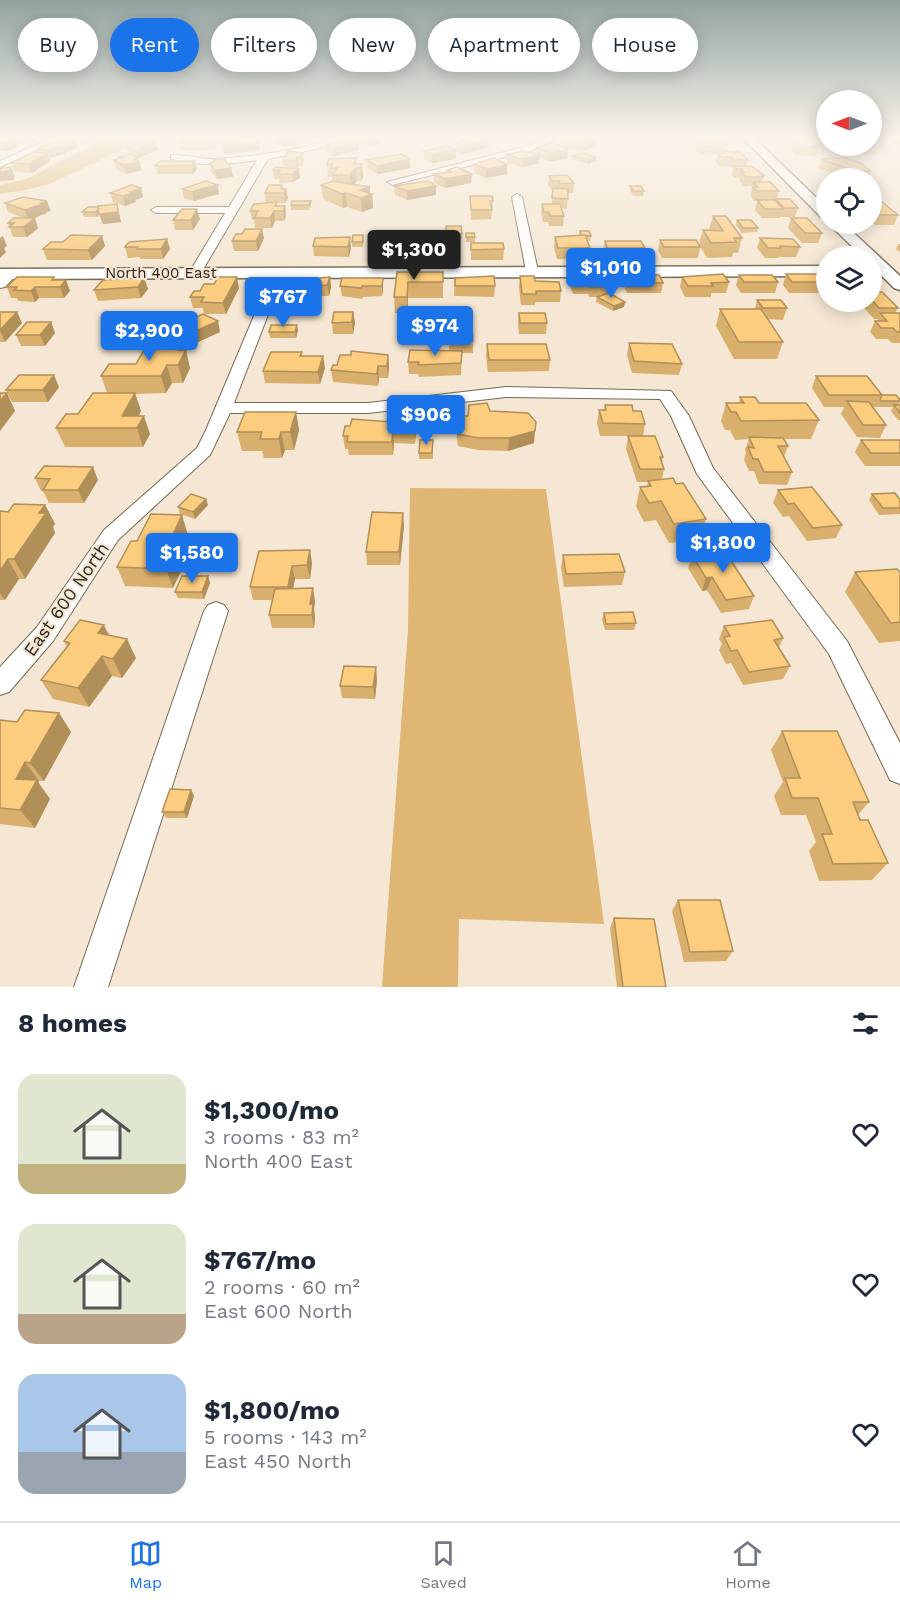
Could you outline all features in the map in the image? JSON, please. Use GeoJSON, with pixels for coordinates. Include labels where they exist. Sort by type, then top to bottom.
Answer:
{"type":"FeatureCollection","features":[{"type":"Feature","properties":{"kind":"street"},"geometry":{"type":"LineString","coordinates":[[195,273],[249,183]]}},
{"type":"Feature","properties":{"kind":"street"},"geometry":{"type":"LineString","coordinates":[[794,183],[816,204]]}},
{"type":"Feature","properties":{"kind":"street"},"geometry":{"type":"LineString","coordinates":[[517,197],[532,272]]}},
{"type":"Feature","properties":{"kind":"street"},"geometry":{"type":"LineString","coordinates":[[156,210],[233,210]]}},
{"type":"Feature","properties":{"kind":"street"},"geometry":{"type":"LineString","coordinates":[[847,234],[859,246]]}},
{"type":"Feature","properties":{"kind":"street","name":"North 400 East"},"geometry":{"type":"LineString","coordinates":[[4,277],[195,273],[816,271]]}},
{"type":"Feature","properties":{"kind":"street"},"geometry":{"type":"LineString","coordinates":[[885,271],[900,285]]}},
{"type":"Feature","properties":{"kind":"street","name":"East 600 North"},"geometry":{"type":"LineString","coordinates":[[0,684],[45,634],[111,535],[204,451],[225,408],[278,273]]}},
{"type":"Feature","properties":{"kind":"street"},"geometry":{"type":"LineString","coordinates":[[225,408],[368,408],[506,392],[665,394],[680,416],[704,470],[838,648],[900,771]]}},
{"type":"Feature","properties":{"kind":"street"},"geometry":{"type":"LineString","coordinates":[[91,987],[216,611]]}},
{"type":"Feature","properties":{"kind":"shaded area"},"geometry":{"type":"Polygon","coordinates":[[[8,183],[52,183],[0,194],[0,185],[8,183]]]}},
{"type":"Feature","properties":{"kind":"shaded area"},"geometry":{"type":"Polygon","coordinates":[[[410,488],[546,489],[604,924],[459,919],[458,987],[382,987],[408,630],[410,488]]]}},
{"type":"Feature","properties":{"kind":"building"},"geometry":{"type":"Polygon","coordinates":[[[200,183],[218,185],[192,192],[182,189],[200,183]]]}},
{"type":"Feature","properties":{"kind":"building"},"geometry":{"type":"Polygon","coordinates":[[[346,183],[370,187],[360,190],[372,194],[361,198],[346,193],[342,194],[321,185],[346,183]]]}},
{"type":"Feature","properties":{"kind":"building"},"geometry":{"type":"Polygon","coordinates":[[[431,183],[436,186],[407,191],[394,186],[431,183]]]}},
{"type":"Feature","properties":{"kind":"building"},"geometry":{"type":"Polygon","coordinates":[[[754,183],[771,183],[779,191],[757,191],[753,187],[758,187],[754,183]]]}},
{"type":"Feature","properties":{"kind":"building"},"geometry":{"type":"Polygon","coordinates":[[[131,185],[141,188],[123,196],[110,193],[131,185]]]}},
{"type":"Feature","properties":{"kind":"building"},"geometry":{"type":"Polygon","coordinates":[[[269,185],[282,185],[281,189],[286,189],[284,193],[265,193],[269,185]]]}},
{"type":"Feature","properties":{"kind":"building"},"geometry":{"type":"Polygon","coordinates":[[[630,186],[641,186],[644,191],[633,191],[630,186]]]}},
{"type":"Feature","properties":{"kind":"building"},"geometry":{"type":"Polygon","coordinates":[[[553,188],[568,189],[568,199],[552,198],[553,188]]]}},
{"type":"Feature","properties":{"kind":"building"},"geometry":{"type":"Polygon","coordinates":[[[470,196],[492,196],[493,201],[490,201],[492,210],[471,210],[470,196]]]}},
{"type":"Feature","properties":{"kind":"building"},"geometry":{"type":"Polygon","coordinates":[[[23,197],[47,201],[25,210],[5,203],[23,197]]]}},
{"type":"Feature","properties":{"kind":"building"},"geometry":{"type":"Polygon","coordinates":[[[776,199],[790,199],[798,208],[784,208],[776,199]]]}},
{"type":"Feature","properties":{"kind":"building"},"geometry":{"type":"Polygon","coordinates":[[[757,200],[775,200],[783,209],[765,209],[757,200]]]}},
{"type":"Feature","properties":{"kind":"building"},"geometry":{"type":"Polygon","coordinates":[[[292,201],[311,201],[309,205],[291,205],[292,201]]]}},
{"type":"Feature","properties":{"kind":"building"},"geometry":{"type":"Polygon","coordinates":[[[277,202],[275,206],[285,206],[283,211],[274,211],[270,218],[254,218],[258,211],[250,211],[254,204],[277,202]]]}},
{"type":"Feature","properties":{"kind":"building"},"geometry":{"type":"Polygon","coordinates":[[[882,202],[898,215],[882,215],[882,202]]]}},
{"type":"Feature","properties":{"kind":"building"},"geometry":{"type":"Polygon","coordinates":[[[117,204],[118,212],[99,214],[98,206],[117,204]]]}},
{"type":"Feature","properties":{"kind":"building"},"geometry":{"type":"Polygon","coordinates":[[[542,204],[560,204],[564,216],[550,216],[549,212],[544,212],[542,204]]]}},
{"type":"Feature","properties":{"kind":"building"},"geometry":{"type":"Polygon","coordinates":[[[88,207],[99,209],[95,212],[82,212],[88,207]]]}},
{"type":"Feature","properties":{"kind":"building"},"geometry":{"type":"Polygon","coordinates":[[[182,209],[197,209],[191,220],[173,220],[182,209]]]}},
{"type":"Feature","properties":{"kind":"building"},"geometry":{"type":"Polygon","coordinates":[[[713,216],[726,216],[742,238],[734,238],[736,242],[711,243],[703,230],[723,231],[713,216]]]}},
{"type":"Feature","properties":{"kind":"building"},"geometry":{"type":"Polygon","coordinates":[[[14,218],[35,218],[23,227],[9,227],[14,223],[8,223],[14,218]]]}},
{"type":"Feature","properties":{"kind":"building"},"geometry":{"type":"Polygon","coordinates":[[[791,218],[807,218],[816,227],[816,233],[805,233],[791,218]]]}},
{"type":"Feature","properties":{"kind":"building"},"geometry":{"type":"Polygon","coordinates":[[[737,220],[751,220],[758,228],[743,228],[737,220]]]}},
{"type":"Feature","properties":{"kind":"building"},"geometry":{"type":"Polygon","coordinates":[[[446,226],[461,226],[462,234],[446,234],[446,226]]]}},
{"type":"Feature","properties":{"kind":"building"},"geometry":{"type":"Polygon","coordinates":[[[245,229],[262,229],[256,241],[232,241],[236,234],[242,234],[245,229]]]}},
{"type":"Feature","properties":{"kind":"building"},"geometry":{"type":"Polygon","coordinates":[[[580,231],[589,231],[591,236],[581,235],[580,231]]]}},
{"type":"Feature","properties":{"kind":"building"},"geometry":{"type":"Polygon","coordinates":[[[466,233],[474,233],[475,237],[466,237],[466,233]]]}},
{"type":"Feature","properties":{"kind":"building"},"geometry":{"type":"Polygon","coordinates":[[[71,235],[102,236],[88,250],[43,249],[51,242],[63,242],[71,235]]]}},
{"type":"Feature","properties":{"kind":"building"},"geometry":{"type":"Polygon","coordinates":[[[353,235],[363,235],[363,242],[352,242],[353,235]]]}},
{"type":"Feature","properties":{"kind":"building"},"geometry":{"type":"Polygon","coordinates":[[[585,235],[590,248],[558,248],[555,237],[585,235]]]}},
{"type":"Feature","properties":{"kind":"building"},"geometry":{"type":"Polygon","coordinates":[[[350,237],[348,247],[313,246],[315,238],[350,237]]]}},
{"type":"Feature","properties":{"kind":"building"},"geometry":{"type":"Polygon","coordinates":[[[432,238],[452,239],[452,241],[457,241],[457,247],[420,249],[421,241],[432,241],[432,238]]]}},
{"type":"Feature","properties":{"kind":"building"},"geometry":{"type":"Polygon","coordinates":[[[760,238],[793,239],[800,247],[768,248],[760,238]]]}},
{"type":"Feature","properties":{"kind":"building"},"geometry":{"type":"Polygon","coordinates":[[[167,239],[161,249],[125,247],[129,242],[167,239]]]}},
{"type":"Feature","properties":{"kind":"building"},"geometry":{"type":"Polygon","coordinates":[[[660,240],[696,240],[700,247],[664,247],[660,240]]]}},
{"type":"Feature","properties":{"kind":"building"},"geometry":{"type":"Polygon","coordinates":[[[605,241],[641,241],[645,248],[607,248],[605,241]]]}},
{"type":"Feature","properties":{"kind":"building"},"geometry":{"type":"Polygon","coordinates":[[[471,243],[503,243],[504,249],[471,250],[471,243]]]}},
{"type":"Feature","properties":{"kind":"building"},"geometry":{"type":"Polygon","coordinates":[[[397,272],[443,272],[443,282],[408,282],[407,297],[394,297],[397,272]]]}},
{"type":"Feature","properties":{"kind":"building"},"geometry":{"type":"Polygon","coordinates":[[[723,274],[729,282],[711,283],[713,286],[688,286],[682,277],[723,274]]]}},
{"type":"Feature","properties":{"kind":"building"},"geometry":{"type":"Polygon","coordinates":[[[786,274],[816,274],[816,282],[792,282],[786,274]]]}},
{"type":"Feature","properties":{"kind":"building"},"geometry":{"type":"Polygon","coordinates":[[[572,275],[610,275],[615,286],[590,287],[589,283],[574,283],[572,275]]]}},
{"type":"Feature","properties":{"kind":"building"},"geometry":{"type":"Polygon","coordinates":[[[626,275],[659,275],[663,283],[629,282],[626,275]]]}},
{"type":"Feature","properties":{"kind":"building"},"geometry":{"type":"Polygon","coordinates":[[[739,275],[772,275],[778,282],[744,282],[739,275]]]}},
{"type":"Feature","properties":{"kind":"building"},"geometry":{"type":"Polygon","coordinates":[[[494,276],[495,286],[455,286],[455,278],[494,276]]]}},
{"type":"Feature","properties":{"kind":"building"},"geometry":{"type":"Polygon","coordinates":[[[520,276],[534,276],[535,281],[559,282],[561,291],[536,291],[536,294],[522,294],[520,276]]]}},
{"type":"Feature","properties":{"kind":"building"},"geometry":{"type":"Polygon","coordinates":[[[17,277],[54,277],[52,280],[66,280],[60,287],[35,287],[31,291],[14,290],[17,287],[7,287],[17,277]]]}},
{"type":"Feature","properties":{"kind":"building"},"geometry":{"type":"Polygon","coordinates":[[[218,277],[237,277],[223,303],[201,302],[204,297],[190,297],[194,291],[200,291],[204,284],[214,284],[218,277]]]}},
{"type":"Feature","properties":{"kind":"building"},"geometry":{"type":"Polygon","coordinates":[[[330,277],[327,285],[319,286],[318,290],[305,290],[306,286],[294,286],[296,280],[330,277]]]}},
{"type":"Feature","properties":{"kind":"building"},"geometry":{"type":"Polygon","coordinates":[[[144,278],[138,287],[94,290],[103,280],[144,278]]]}},
{"type":"Feature","properties":{"kind":"building"},"geometry":{"type":"Polygon","coordinates":[[[342,278],[383,278],[382,286],[362,286],[361,288],[340,286],[342,278]]]}},
{"type":"Feature","properties":{"kind":"building"},"geometry":{"type":"Polygon","coordinates":[[[882,292],[898,308],[882,308],[882,292]]]}},
{"type":"Feature","properties":{"kind":"building"},"geometry":{"type":"Polygon","coordinates":[[[609,293],[625,302],[614,306],[597,297],[609,293]]]}},
{"type":"Feature","properties":{"kind":"building"},"geometry":{"type":"Polygon","coordinates":[[[757,300],[781,300],[787,308],[763,308],[757,300]]]}},
{"type":"Feature","properties":{"kind":"building"},"geometry":{"type":"Polygon","coordinates":[[[720,309],[761,309],[783,342],[739,342],[720,309]]]}},
{"type":"Feature","properties":{"kind":"building"},"geometry":{"type":"Polygon","coordinates":[[[0,312],[17,312],[0,330],[0,312]]]}},
{"type":"Feature","properties":{"kind":"building"},"geometry":{"type":"Polygon","coordinates":[[[334,312],[353,312],[352,322],[332,323],[334,312]]]}},
{"type":"Feature","properties":{"kind":"building"},"geometry":{"type":"Polygon","coordinates":[[[519,313],[545,313],[547,323],[520,323],[519,313]]]}},
{"type":"Feature","properties":{"kind":"building"},"geometry":{"type":"Polygon","coordinates":[[[880,313],[899,313],[900,332],[893,328],[881,328],[875,321],[887,321],[880,313]]]}},
{"type":"Feature","properties":{"kind":"building"},"geometry":{"type":"Polygon","coordinates":[[[203,314],[218,321],[180,338],[166,331],[203,314]]]}},
{"type":"Feature","properties":{"kind":"building"},"geometry":{"type":"Polygon","coordinates":[[[27,322],[51,322],[40,335],[16,335],[27,322]]]}},
{"type":"Feature","properties":{"kind":"building"},"geometry":{"type":"Polygon","coordinates":[[[271,325],[297,325],[295,332],[269,332],[271,325]]]}},
{"type":"Feature","properties":{"kind":"building"},"geometry":{"type":"Polygon","coordinates":[[[472,328],[473,341],[449,342],[449,329],[472,328]]]}},
{"type":"Feature","properties":{"kind":"building"},"geometry":{"type":"Polygon","coordinates":[[[629,343],[672,344],[682,364],[634,361],[629,343]]]}},
{"type":"Feature","properties":{"kind":"building"},"geometry":{"type":"Polygon","coordinates":[[[487,344],[546,344],[550,360],[489,360],[487,344]]]}},
{"type":"Feature","properties":{"kind":"building"},"geometry":{"type":"Polygon","coordinates":[[[147,345],[181,345],[178,350],[186,350],[178,365],[167,365],[161,376],[101,376],[109,364],[136,364],[147,345]]]}},
{"type":"Feature","properties":{"kind":"building"},"geometry":{"type":"Polygon","coordinates":[[[410,350],[462,351],[461,363],[418,365],[419,362],[408,362],[410,350]]]}},
{"type":"Feature","properties":{"kind":"building"},"geometry":{"type":"Polygon","coordinates":[[[351,351],[388,355],[387,366],[378,366],[377,374],[331,370],[333,365],[337,365],[340,355],[351,355],[351,351]]]}},
{"type":"Feature","properties":{"kind":"building"},"geometry":{"type":"Polygon","coordinates":[[[271,352],[302,352],[300,356],[323,356],[318,372],[263,371],[271,352]]]}},
{"type":"Feature","properties":{"kind":"building"},"geometry":{"type":"Polygon","coordinates":[[[19,375],[54,375],[43,390],[6,390],[19,375]]]}},
{"type":"Feature","properties":{"kind":"building"},"geometry":{"type":"Polygon","coordinates":[[[816,376],[867,376],[882,395],[829,395],[816,376]]]}},
{"type":"Feature","properties":{"kind":"building"},"geometry":{"type":"Polygon","coordinates":[[[0,393],[7,393],[0,401],[0,393]]]}},
{"type":"Feature","properties":{"kind":"building"},"geometry":{"type":"Polygon","coordinates":[[[93,393],[135,393],[122,416],[144,416],[137,428],[56,428],[66,414],[78,414],[93,393]]]}},
{"type":"Feature","properties":{"kind":"building"},"geometry":{"type":"Polygon","coordinates":[[[882,395],[896,395],[900,401],[881,401],[882,395]]]}},
{"type":"Feature","properties":{"kind":"building"},"geometry":{"type":"Polygon","coordinates":[[[740,397],[755,397],[759,403],[806,403],[819,420],[741,421],[736,412],[731,412],[726,403],[744,403],[740,397]]]}},
{"type":"Feature","properties":{"kind":"building"},"geometry":{"type":"Polygon","coordinates":[[[847,401],[869,402],[886,425],[863,425],[847,401]]]}},
{"type":"Feature","properties":{"kind":"building"},"geometry":{"type":"Polygon","coordinates":[[[487,403],[490,411],[528,413],[536,422],[535,431],[509,438],[479,438],[458,434],[456,416],[468,416],[469,405],[487,403]]]}},
{"type":"Feature","properties":{"kind":"building"},"geometry":{"type":"Polygon","coordinates":[[[605,405],[632,405],[633,411],[641,411],[645,424],[603,423],[599,410],[606,410],[605,405]]]}},
{"type":"Feature","properties":{"kind":"building"},"geometry":{"type":"Polygon","coordinates":[[[894,405],[900,405],[900,413],[894,405]]]}},
{"type":"Feature","properties":{"kind":"building"},"geometry":{"type":"Polygon","coordinates":[[[245,412],[296,412],[290,432],[281,432],[279,439],[260,439],[262,432],[237,432],[245,412]]]}},
{"type":"Feature","properties":{"kind":"building"},"geometry":{"type":"Polygon","coordinates":[[[392,415],[416,415],[415,431],[393,431],[392,442],[347,442],[348,436],[343,436],[345,426],[350,426],[352,419],[391,422],[392,415]]]}},
{"type":"Feature","properties":{"kind":"building"},"geometry":{"type":"Polygon","coordinates":[[[628,436],[655,436],[663,457],[660,457],[664,469],[640,469],[628,436]]]}},
{"type":"Feature","properties":{"kind":"building"},"geometry":{"type":"Polygon","coordinates":[[[749,437],[783,438],[788,446],[778,446],[792,472],[764,472],[758,459],[753,459],[748,447],[754,448],[749,437]]]}},
{"type":"Feature","properties":{"kind":"building"},"geometry":{"type":"Polygon","coordinates":[[[420,440],[433,440],[432,453],[419,453],[420,440]]]}},
{"type":"Feature","properties":{"kind":"building"},"geometry":{"type":"Polygon","coordinates":[[[861,440],[900,440],[900,453],[871,453],[861,440]]]}},
{"type":"Feature","properties":{"kind":"building"},"geometry":{"type":"Polygon","coordinates":[[[44,466],[93,467],[78,490],[43,490],[50,479],[35,478],[44,466]]]}},
{"type":"Feature","properties":{"kind":"building"},"geometry":{"type":"Polygon","coordinates":[[[673,478],[676,484],[683,483],[706,519],[674,524],[661,501],[649,503],[640,487],[651,486],[648,481],[673,478]]]}},
{"type":"Feature","properties":{"kind":"building"},"geometry":{"type":"Polygon","coordinates":[[[812,487],[842,525],[813,528],[794,503],[788,504],[778,490],[812,487]]]}},
{"type":"Feature","properties":{"kind":"building"},"geometry":{"type":"Polygon","coordinates":[[[895,493],[900,500],[900,508],[883,508],[872,494],[895,493]]]}},
{"type":"Feature","properties":{"kind":"building"},"geometry":{"type":"Polygon","coordinates":[[[191,494],[206,499],[193,512],[178,507],[191,494]]]}},
{"type":"Feature","properties":{"kind":"building"},"geometry":{"type":"Polygon","coordinates":[[[14,504],[45,505],[39,513],[46,513],[14,559],[8,559],[0,571],[0,511],[8,512],[14,504]]]}},
{"type":"Feature","properties":{"kind":"building"},"geometry":{"type":"Polygon","coordinates":[[[372,512],[403,513],[399,552],[366,552],[372,512]]]}},
{"type":"Feature","properties":{"kind":"building"},"geometry":{"type":"Polygon","coordinates":[[[151,514],[182,515],[169,543],[178,543],[166,569],[117,567],[131,541],[137,541],[151,514]]]}},
{"type":"Feature","properties":{"kind":"building"},"geometry":{"type":"Polygon","coordinates":[[[310,550],[307,565],[292,566],[288,587],[250,587],[259,551],[310,550]]]}},
{"type":"Feature","properties":{"kind":"building"},"geometry":{"type":"Polygon","coordinates":[[[724,550],[754,596],[726,600],[712,577],[706,578],[692,555],[724,550]]]}},
{"type":"Feature","properties":{"kind":"building"},"geometry":{"type":"Polygon","coordinates":[[[619,554],[625,572],[566,574],[563,555],[619,554]]]}},
{"type":"Feature","properties":{"kind":"building"},"geometry":{"type":"Polygon","coordinates":[[[897,569],[900,572],[900,622],[891,623],[855,572],[897,569]]]}},
{"type":"Feature","properties":{"kind":"building"},"geometry":{"type":"Polygon","coordinates":[[[182,576],[208,576],[202,592],[175,592],[182,576]]]}},
{"type":"Feature","properties":{"kind":"building"},"geometry":{"type":"Polygon","coordinates":[[[313,588],[310,604],[313,604],[312,615],[269,615],[275,589],[313,588]]]}},
{"type":"Feature","properties":{"kind":"building"},"geometry":{"type":"Polygon","coordinates":[[[633,612],[636,623],[606,624],[604,613],[633,612]]]}},
{"type":"Feature","properties":{"kind":"building"},"geometry":{"type":"Polygon","coordinates":[[[80,620],[104,625],[98,633],[127,639],[113,659],[102,656],[78,688],[41,680],[70,643],[64,641],[80,620]]]}},
{"type":"Feature","properties":{"kind":"building"},"geometry":{"type":"Polygon","coordinates":[[[772,620],[783,638],[774,640],[790,666],[749,672],[737,650],[731,651],[724,637],[730,636],[724,626],[772,620]]]}},
{"type":"Feature","properties":{"kind":"building"},"geometry":{"type":"Polygon","coordinates":[[[344,666],[376,667],[373,687],[340,686],[344,666]]]}},
{"type":"Feature","properties":{"kind":"building"},"geometry":{"type":"Polygon","coordinates":[[[25,710],[59,713],[30,763],[25,762],[16,779],[37,780],[20,810],[0,808],[0,720],[17,722],[25,710]]]}},
{"type":"Feature","properties":{"kind":"building"},"geometry":{"type":"Polygon","coordinates":[[[782,731],[837,731],[869,802],[853,802],[860,820],[868,820],[888,863],[833,864],[822,834],[832,834],[818,798],[792,798],[785,778],[800,778],[782,731]]]}},
{"type":"Feature","properties":{"kind":"building"},"geometry":{"type":"Polygon","coordinates":[[[170,789],[191,790],[184,812],[162,812],[170,789]]]}},
{"type":"Feature","properties":{"kind":"building"},"geometry":{"type":"Polygon","coordinates":[[[678,900],[720,900],[733,951],[690,952],[678,900]]]}},
{"type":"Feature","properties":{"kind":"building"},"geometry":{"type":"Polygon","coordinates":[[[614,918],[654,919],[666,987],[623,987],[614,918]]]}}]}
